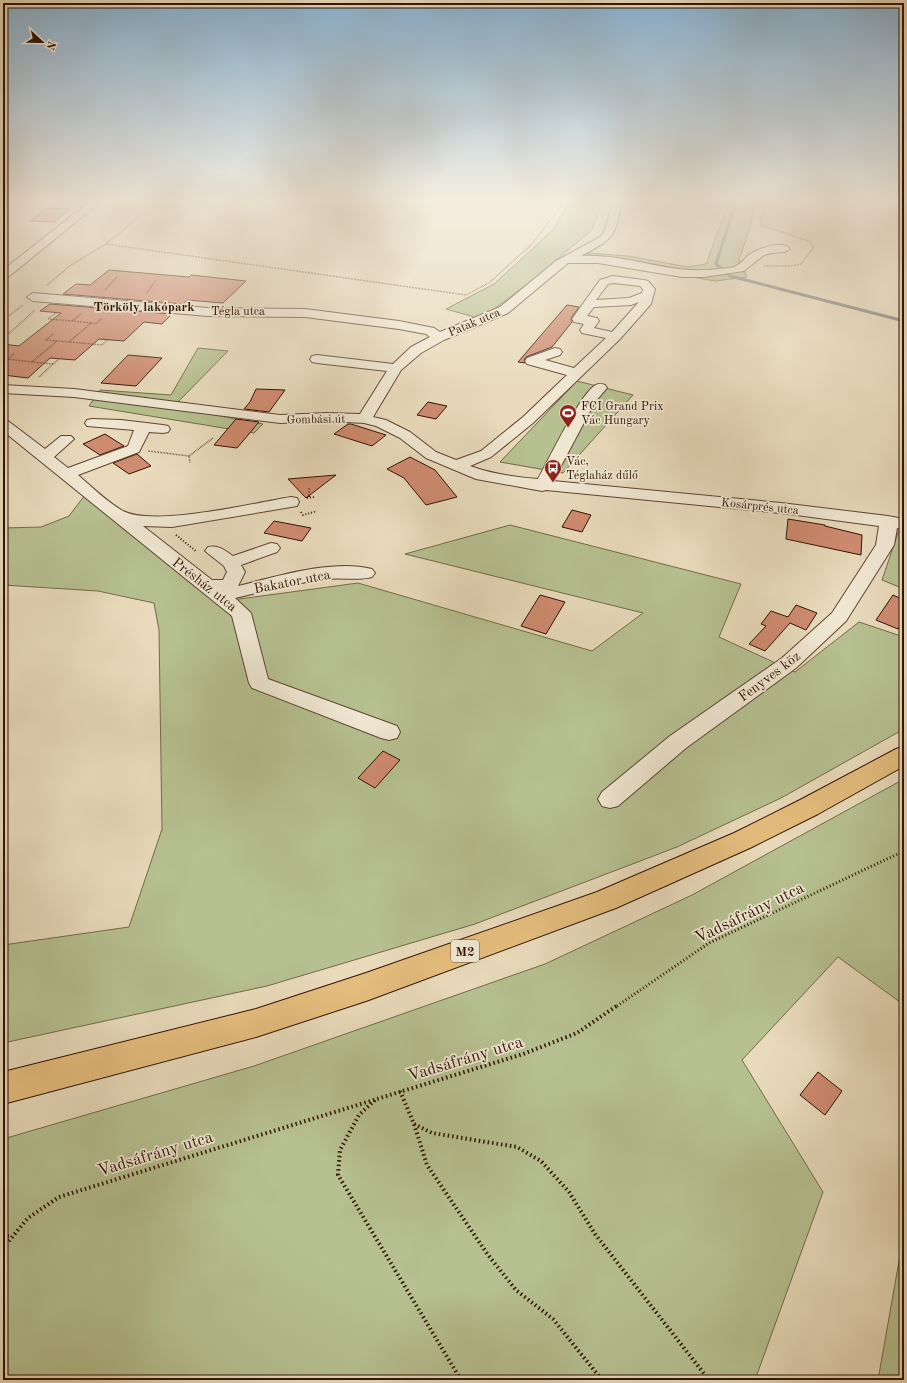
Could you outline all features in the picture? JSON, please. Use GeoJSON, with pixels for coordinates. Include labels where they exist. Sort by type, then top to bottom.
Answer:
{"type":"FeatureCollection","features":[{"type":"Feature","properties":{"kind":"highway","name":"M2"},"geometry":{"type":"LineString","coordinates":[[3,1088],[256,1023],[366,987],[534,927],[606,900],[743,840],[810,807],[904,755]]}},
{"type":"Feature","properties":{"kind":"street","name":"Patak utca"},"geometry":{"type":"LineString","coordinates":[[364,418],[396,368],[416,350],[439,337],[504,310],[559,264]]}},
{"type":"Feature","properties":{"kind":"street"},"geometry":{"type":"LineString","coordinates":[[620,264],[683,274],[704,275],[740,269],[745,264]]}},
{"type":"Feature","properties":{"kind":"street"},"geometry":{"type":"LineString","coordinates":[[3,276],[8,269]]}},
{"type":"Feature","properties":{"kind":"street"},"geometry":{"type":"LineString","coordinates":[[456,466],[486,454],[528,420],[577,373],[615,336],[647,301],[649,289],[644,283],[613,279],[604,282],[578,319],[593,321],[586,330],[615,336]]}},
{"type":"Feature","properties":{"kind":"street"},"geometry":{"type":"LineString","coordinates":[[590,304],[631,301],[648,295]]}},
{"type":"Feature","properties":{"kind":"street","name":"Tégla utca"},"geometry":{"type":"LineString","coordinates":[[33,297],[208,312],[271,311],[313,313],[399,325],[430,331],[439,337]]}},
{"type":"Feature","properties":{"kind":"street"},"geometry":{"type":"LineString","coordinates":[[555,352],[532,361],[577,373]]}},
{"type":"Feature","properties":{"kind":"street"},"geometry":{"type":"LineString","coordinates":[[317,359],[396,368]]}},
{"type":"Feature","properties":{"kind":"street"},"geometry":{"type":"LineString","coordinates":[[542,486],[589,400],[600,388]]}},
{"type":"Feature","properties":{"kind":"street","name":"Gombási út"},"geometry":{"type":"LineString","coordinates":[[3,389],[74,393],[280,419],[326,416],[364,418],[381,423],[404,435],[431,455],[482,476],[542,486],[616,492]]}},
{"type":"Feature","properties":{"kind":"street"},"geometry":{"type":"LineString","coordinates":[[92,423],[163,429]]}},
{"type":"Feature","properties":{"kind":"street","name":"Présház utca"},"geometry":{"type":"LineString","coordinates":[[3,424],[241,613],[259,683],[389,732]]}},
{"type":"Feature","properties":{"kind":"street"},"geometry":{"type":"LineString","coordinates":[[66,474],[134,449],[144,427]]}},
{"type":"Feature","properties":{"kind":"street"},"geometry":{"type":"LineString","coordinates":[[45,457],[66,439]]}},
{"type":"Feature","properties":{"kind":"street","name":"Kosárprés utca"},"geometry":{"type":"LineString","coordinates":[[616,492],[781,508],[896,522]]}},
{"type":"Feature","properties":{"kind":"street"},"geometry":{"type":"LineString","coordinates":[[117,514],[160,522],[291,502]]}},
{"type":"Feature","properties":{"kind":"street","name":"Fenyves köz"},"geometry":{"type":"LineString","coordinates":[[610,799],[678,742],[789,663],[839,617],[885,545],[888,534],[896,522]]}},
{"type":"Feature","properties":{"kind":"street"},"geometry":{"type":"LineString","coordinates":[[231,563],[271,548]]}},
{"type":"Feature","properties":{"kind":"street"},"geometry":{"type":"LineString","coordinates":[[214,551],[231,563],[236,572],[229,586],[214,591]]}},
{"type":"Feature","properties":{"kind":"street","name":"Bakator utca"},"geometry":{"type":"LineString","coordinates":[[214,591],[322,573],[344,571],[366,573]]}},
{"type":"Feature","properties":{"kind":"path"},"geometry":{"type":"LineString","coordinates":[[3,320],[73,264]]}},
{"type":"Feature","properties":{"kind":"path"},"geometry":{"type":"LineString","coordinates":[[244,264],[466,295],[490,282],[510,264]]}},
{"type":"Feature","properties":{"kind":"path"},"geometry":{"type":"LineString","coordinates":[[3,339],[49,298]]}},
{"type":"Feature","properties":{"kind":"path"},"geometry":{"type":"LineString","coordinates":[[72,322],[95,302]]}},
{"type":"Feature","properties":{"kind":"path"},"geometry":{"type":"LineString","coordinates":[[57,313],[48,319],[96,324],[102,318]]}},
{"type":"Feature","properties":{"kind":"path"},"geometry":{"type":"LineString","coordinates":[[69,342],[91,323]]}},
{"type":"Feature","properties":{"kind":"path"},"geometry":{"type":"LineString","coordinates":[[53,334],[46,340],[102,345],[108,339]]}},
{"type":"Feature","properties":{"kind":"path"},"geometry":{"type":"LineString","coordinates":[[32,362],[57,341]]}},
{"type":"Feature","properties":{"kind":"path"},"geometry":{"type":"LineString","coordinates":[[14,354],[7,359],[53,364]]}},
{"type":"Feature","properties":{"kind":"path"},"geometry":{"type":"LineString","coordinates":[[39,378],[59,358]]}},
{"type":"Feature","properties":{"kind":"path"},"geometry":{"type":"LineString","coordinates":[[134,449],[189,456],[213,438]]}},
{"type":"Feature","properties":{"kind":"path"},"geometry":{"type":"LineString","coordinates":[[189,456],[190,463]]}},
{"type":"Feature","properties":{"kind":"path"},"geometry":{"type":"LineString","coordinates":[[309,488],[309,498]]}},
{"type":"Feature","properties":{"kind":"path","name":"Vadsáfrány utca"},"geometry":{"type":"LineString","coordinates":[[3,1248],[28,1218],[59,1197],[523,1054],[577,1033],[709,943],[904,851]]}},
{"type":"Feature","properties":{"kind":"path"},"geometry":{"type":"LineString","coordinates":[[400,1091],[414,1124],[427,1165],[488,1255],[516,1290],[553,1319],[602,1380]]}},
{"type":"Feature","properties":{"kind":"path"},"geometry":{"type":"LineString","coordinates":[[377,1099],[359,1115],[340,1150],[338,1175],[461,1380]]}},
{"type":"Feature","properties":{"kind":"path"},"geometry":{"type":"LineString","coordinates":[[414,1124],[432,1133],[517,1147],[541,1161],[569,1192],[595,1234],[709,1380]]}},
{"type":"Feature","properties":{"kind":"path"},"geometry":{"type":"LineString","coordinates":[[3,1236],[12,1236]]}},
{"type":"Feature","properties":{"kind":"green space"},"geometry":{"type":"Polygon","coordinates":[[[516,264],[552,264],[481,319],[446,309],[494,284],[516,264]]]}},
{"type":"Feature","properties":{"kind":"green space"},"geometry":{"type":"Polygon","coordinates":[[[614,264],[669,264],[688,267],[706,264],[741,264],[747,277],[715,281],[614,264]]]}},
{"type":"Feature","properties":{"kind":"green space"},"geometry":{"type":"Polygon","coordinates":[[[198,348],[228,351],[173,407],[263,424],[254,433],[89,406],[100,390],[171,395],[198,348]]]}},
{"type":"Feature","properties":{"kind":"green space","name":"FCI Grand Prix Vác Hungary"},"geometry":{"type":"Polygon","coordinates":[[[577,381],[633,395],[563,473],[500,462],[577,381]]]}},
{"type":"Feature","properties":{"kind":"green space"},"geometry":{"type":"Polygon","coordinates":[[[85,495],[217,602],[358,583],[592,651],[643,613],[405,554],[510,525],[741,584],[719,637],[795,672],[859,622],[904,637],[904,729],[781,798],[677,847],[475,924],[267,986],[3,1043],[3,945],[129,927],[162,829],[159,630],[154,603],[98,591],[3,585],[3,528],[41,527],[69,516],[85,495]]]}},
{"type":"Feature","properties":{"kind":"green space"},"geometry":{"type":"Polygon","coordinates":[[[902,521],[904,521],[904,589],[882,580],[902,521]]]}},
{"type":"Feature","properties":{"kind":"green space"},"geometry":{"type":"Polygon","coordinates":[[[904,779],[904,1005],[838,957],[742,1060],[823,1192],[755,1380],[3,1380],[3,1139],[254,1066],[545,964],[692,895],[904,779]]]}},
{"type":"Feature","properties":{"kind":"green space"},"geometry":{"type":"Polygon","coordinates":[[[904,1233],[904,1380],[878,1380],[904,1233]]]}},
{"type":"Feature","properties":{"kind":"building"},"geometry":{"type":"Polygon","coordinates":[[[109,270],[189,277],[191,275],[246,281],[223,303],[187,300],[183,304],[63,294],[76,284],[90,285],[109,270]]]}},
{"type":"Feature","properties":{"kind":"building"},"geometry":{"type":"Polygon","coordinates":[[[50,304],[172,314],[162,324],[144,322],[124,341],[99,339],[75,360],[50,358],[28,378],[3,375],[3,344],[19,346],[61,313],[40,311],[50,304]]]}},
{"type":"Feature","properties":{"kind":"building"},"geometry":{"type":"Polygon","coordinates":[[[567,305],[579,307],[571,318],[572,322],[552,347],[526,357],[524,360],[525,363],[518,362],[567,305]]]}},
{"type":"Feature","properties":{"kind":"building"},"geometry":{"type":"Polygon","coordinates":[[[128,355],[162,358],[136,386],[101,383],[128,355]]]}},
{"type":"Feature","properties":{"kind":"building"},"geometry":{"type":"Polygon","coordinates":[[[256,389],[285,390],[269,412],[244,409],[250,402],[256,389]]]}},
{"type":"Feature","properties":{"kind":"building"},"geometry":{"type":"Polygon","coordinates":[[[428,402],[447,406],[436,419],[417,415],[428,402]]]}},
{"type":"Feature","properties":{"kind":"building"},"geometry":{"type":"Polygon","coordinates":[[[236,419],[259,422],[237,448],[214,445],[236,419]]]}},
{"type":"Feature","properties":{"kind":"building"},"geometry":{"type":"Polygon","coordinates":[[[348,424],[386,435],[372,446],[334,434],[348,424]]]}},
{"type":"Feature","properties":{"kind":"building"},"geometry":{"type":"Polygon","coordinates":[[[105,434],[124,446],[100,455],[83,444],[105,434]]]}},
{"type":"Feature","properties":{"kind":"building"},"geometry":{"type":"Polygon","coordinates":[[[137,454],[151,466],[129,474],[113,463],[137,454]]]}},
{"type":"Feature","properties":{"kind":"building"},"geometry":{"type":"Polygon","coordinates":[[[410,457],[435,470],[457,497],[426,505],[404,478],[387,469],[410,457]]]}},
{"type":"Feature","properties":{"kind":"building"},"geometry":{"type":"Polygon","coordinates":[[[336,475],[306,498],[288,479],[336,475]]]}},
{"type":"Feature","properties":{"kind":"building"},"geometry":{"type":"Polygon","coordinates":[[[572,510],[591,515],[582,532],[562,527],[572,510]]]}},
{"type":"Feature","properties":{"kind":"building"},"geometry":{"type":"Polygon","coordinates":[[[788,519],[825,525],[862,535],[861,555],[786,539],[788,519]]]}},
{"type":"Feature","properties":{"kind":"building"},"geometry":{"type":"Polygon","coordinates":[[[274,521],[311,528],[302,541],[264,533],[274,521]]]}},
{"type":"Feature","properties":{"kind":"building"},"geometry":{"type":"Polygon","coordinates":[[[540,595],[565,602],[546,634],[521,626],[540,595]]]}},
{"type":"Feature","properties":{"kind":"building"},"geometry":{"type":"Polygon","coordinates":[[[893,595],[904,600],[904,621],[898,629],[876,620],[893,595]]]}},
{"type":"Feature","properties":{"kind":"building"},"geometry":{"type":"Polygon","coordinates":[[[796,605],[817,613],[806,630],[790,623],[765,651],[749,644],[766,626],[761,624],[771,611],[788,617],[796,605]]]}},
{"type":"Feature","properties":{"kind":"building"},"geometry":{"type":"Polygon","coordinates":[[[383,751],[400,760],[375,788],[358,778],[383,751]]]}},
{"type":"Feature","properties":{"kind":"building"},"geometry":{"type":"Polygon","coordinates":[[[818,1072],[842,1091],[825,1115],[800,1095],[818,1072]]]}},
{"type":"Feature","properties":{"kind":"waterway"},"geometry":{"type":"LineString","coordinates":[[716,264],[730,276],[904,321]]}},
{"type":"Feature","properties":{"kind":"place","name":"FCI Grand Prix Vác Hungary"},"geometry":{"type":"Point","coordinates":[568,428]}},
{"type":"Feature","properties":{"kind":"place","name":"Vác, Téglaház dűlő"},"geometry":{"type":"Point","coordinates":[553,483]}},
{"type":"Feature","properties":{"kind":"district","name":"Törköly lakópark"},"geometry":{"type":"Point","coordinates":[144,306]}}]}
